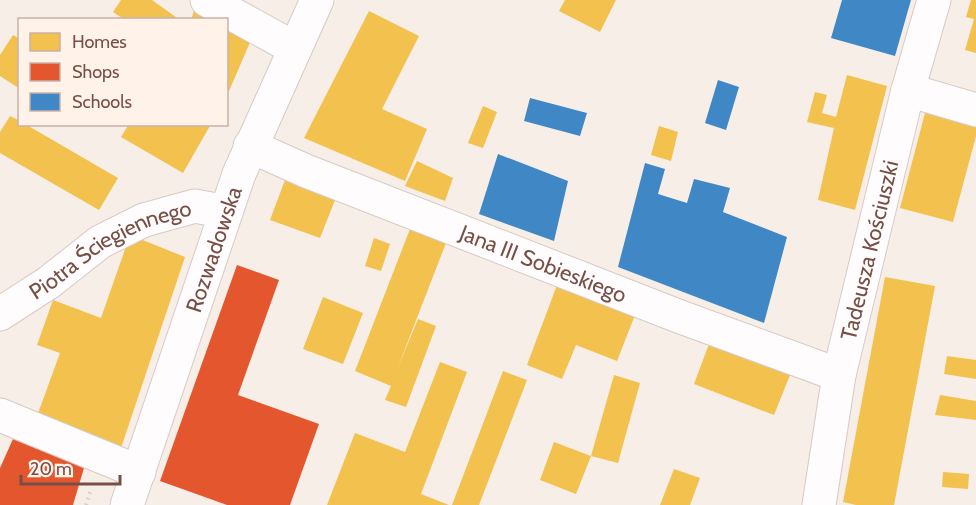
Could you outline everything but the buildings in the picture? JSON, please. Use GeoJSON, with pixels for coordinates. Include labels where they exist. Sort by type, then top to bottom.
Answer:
{"type":"FeatureCollection","features":[{"type":"Feature","properties":{"kind":"street"},"geometry":{"type":"LineString","coordinates":[[207,0],[294,48]]}},
{"type":"Feature","properties":{"kind":"street","name":"Rozwadowska"},"geometry":{"type":"LineString","coordinates":[[127,505],[250,146],[317,0]]}},
{"type":"Feature","properties":{"kind":"street","name":"Tadeusza Kościuszki"},"geometry":{"type":"LineString","coordinates":[[819,505],[839,375],[908,90],[934,0]]}},
{"type":"Feature","properties":{"kind":"street"},"geometry":{"type":"LineString","coordinates":[[908,90],[976,110]]}},
{"type":"Feature","properties":{"kind":"street","name":"Jana III Sobieskiego"},"geometry":{"type":"LineString","coordinates":[[250,146],[306,171],[656,308],[839,375]]}},
{"type":"Feature","properties":{"kind":"street","name":"Piotra Ściegiennego"},"geometry":{"type":"LineString","coordinates":[[0,314],[48,283],[100,242],[144,220],[195,206],[226,212]]}},
{"type":"Feature","properties":{"kind":"street"},"geometry":{"type":"LineString","coordinates":[[0,416],[139,472]]}}]}
